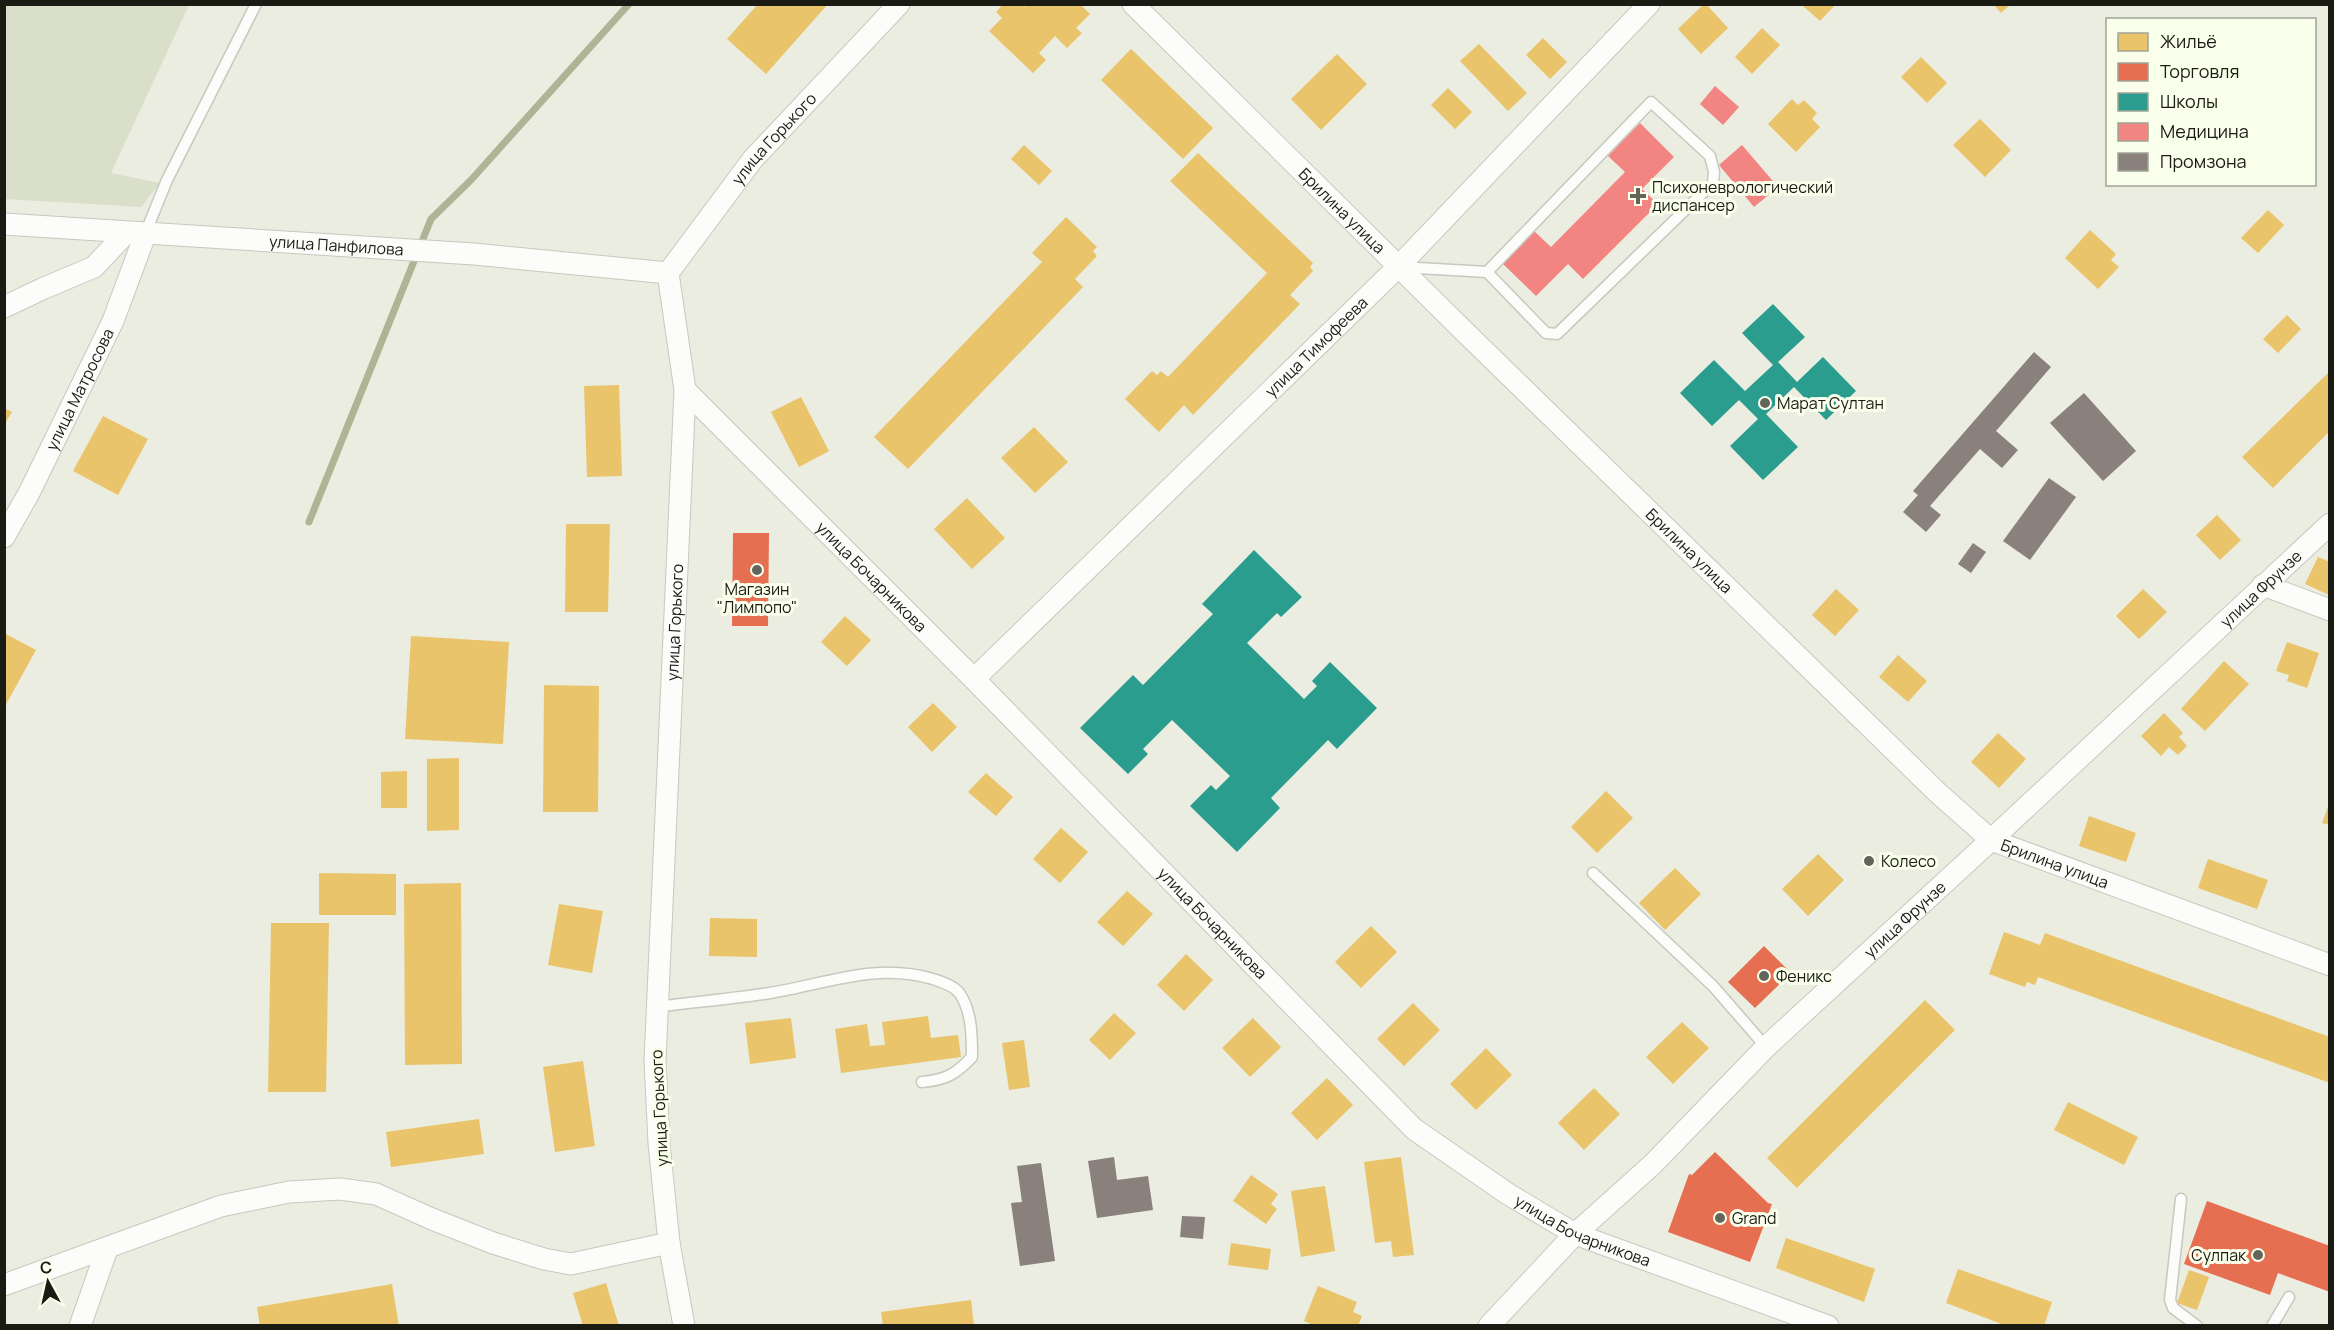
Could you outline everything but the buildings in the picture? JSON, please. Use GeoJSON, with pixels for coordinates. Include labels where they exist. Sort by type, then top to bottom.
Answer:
{"type":"FeatureCollection","features":[{"type":"Feature","properties":{"kind":"street","name":"улица Горького"},"geometry":{"type":"LineString","coordinates":[[684,1326],[669,1242],[659,1143],[655,1061],[685,390],[668,273],[753,159],[899,4]]}},
{"type":"Feature","properties":{"kind":"street","name":"Брилина улица"},"geometry":{"type":"LineString","coordinates":[[1133,4],[1930,785],[1991,840],[2330,965]]}},
{"type":"Feature","properties":{"kind":"street","name":"улица Тимофеева"},"geometry":{"type":"LineString","coordinates":[[974,679],[1399,266],[1649,4]]}},
{"type":"Feature","properties":{"kind":"street","name":"улица Панфилова"},"geometry":{"type":"LineString","coordinates":[[4,224],[474,254],[668,273]]}},
{"type":"Feature","properties":{"kind":"street"},"geometry":{"type":"LineString","coordinates":[[4,307],[94,267],[135,234]]}},
{"type":"Feature","properties":{"kind":"street","name":"улица Матросова"},"geometry":{"type":"LineString","coordinates":[[4,537],[29,493],[113,321],[135,234]]}},
{"type":"Feature","properties":{"kind":"street","name":"улица Бочарникова"},"geometry":{"type":"LineString","coordinates":[[685,390],[974,679],[1414,1129],[1508,1194],[1575,1234],[1828,1326]]}},
{"type":"Feature","properties":{"kind":"street","name":"улица Фрунзе"},"geometry":{"type":"LineString","coordinates":[[1489,1326],[1575,1234],[1653,1164],[1766,1047],[2330,524]]}},
{"type":"Feature","properties":{"kind":"street"},"geometry":{"type":"LineString","coordinates":[[2263,585],[2330,610]]}},
{"type":"Feature","properties":{"kind":"street"},"geometry":{"type":"LineString","coordinates":[[4,1285],[221,1206],[289,1192],[340,1189],[376,1194],[493,1243],[543,1259],[571,1264],[669,1242]]}},
{"type":"Feature","properties":{"kind":"street"},"geometry":{"type":"LineString","coordinates":[[80,1326],[107,1249]]}},
{"type":"Feature","properties":{"kind":"lane"},"geometry":{"type":"LineString","coordinates":[[135,234],[167,180],[256,4]]}},
{"type":"Feature","properties":{"kind":"lane"},"geometry":{"type":"LineString","coordinates":[[1399,266],[1487,272],[1546,333],[1557,334],[1713,183],[1714,172],[1710,156],[1651,102],[1487,272]]}},
{"type":"Feature","properties":{"kind":"lane"},"geometry":{"type":"LineString","coordinates":[[1593,873],[1713,986],[1766,1047]]}},
{"type":"Feature","properties":{"kind":"lane"},"geometry":{"type":"LineString","coordinates":[[656,1007],[771,993],[886,971],[915,974],[945,983],[960,993],[972,1031],[972,1057],[961,1069],[941,1080],[922,1082]]}},
{"type":"Feature","properties":{"kind":"lane"},"geometry":{"type":"LineString","coordinates":[[2181,1199],[2170,1299],[2173,1308],[2197,1326]]}},
{"type":"Feature","properties":{"kind":"lane"},"geometry":{"type":"LineString","coordinates":[[2272,1326],[2289,1297]]}},
{"type":"Feature","properties":{"kind":"green space"},"geometry":{"type":"Polygon","coordinates":[[[4,5],[189,5],[111,173],[160,183],[141,207],[5,199],[4,5]]]}},
{"type":"Feature","properties":{"kind":"waterway"},"geometry":{"type":"LineString","coordinates":[[309,522],[431,219],[471,180],[629,4]]}},
{"type":"Feature","properties":{"kind":"place","name":"Психоневрологический диспансер"},"geometry":{"type":"Point","coordinates":[1638,196]}},
{"type":"Feature","properties":{"kind":"place","name":"Марат Султан"},"geometry":{"type":"Point","coordinates":[1765,403]}},
{"type":"Feature","properties":{"kind":"place","name":"Магазин \"Лимпопо\""},"geometry":{"type":"Point","coordinates":[757,570]}},
{"type":"Feature","properties":{"kind":"place","name":"Колесо"},"geometry":{"type":"Point","coordinates":[1869,861]}},
{"type":"Feature","properties":{"kind":"place","name":"Феникс"},"geometry":{"type":"Point","coordinates":[1764,976]}},
{"type":"Feature","properties":{"kind":"place","name":"Grand"},"geometry":{"type":"Point","coordinates":[1720,1218]}},
{"type":"Feature","properties":{"kind":"place","name":"Сулпак"},"geometry":{"type":"Point","coordinates":[2258,1255]}}]}
